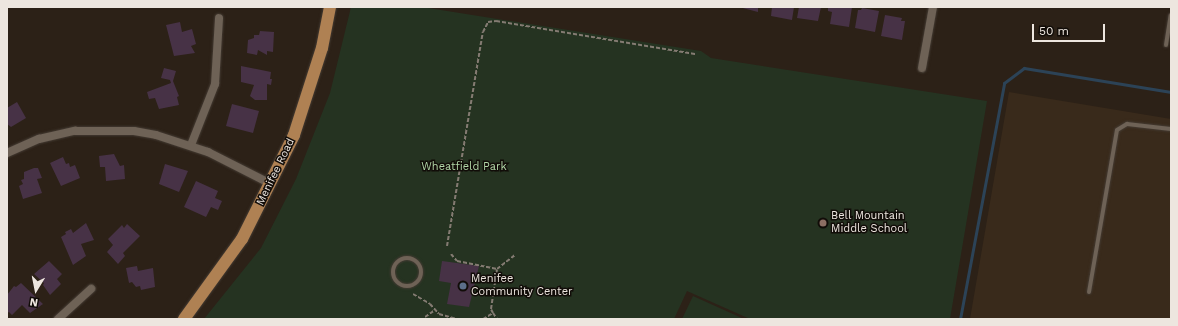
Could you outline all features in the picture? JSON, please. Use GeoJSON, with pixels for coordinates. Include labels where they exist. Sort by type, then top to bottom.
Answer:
{"type":"FeatureCollection","features":[{"type":"Feature","properties":{"kind":"main road","name":"Menifee Road"},"geometry":{"type":"LineString","coordinates":[[184,319],[228,262],[271,184],[294,135],[308,96],[330,7]]}},
{"type":"Feature","properties":{"kind":"street"},"geometry":{"type":"LineString","coordinates":[[922,68],[933,7]]}},
{"type":"Feature","properties":{"kind":"street"},"geometry":{"type":"LineString","coordinates":[[191,145],[215,84],[219,18]]}},
{"type":"Feature","properties":{"kind":"street"},"geometry":{"type":"LineString","coordinates":[[7,153],[57,134],[97,129],[134,130],[191,145],[271,184]]}},
{"type":"Feature","properties":{"kind":"street"},"geometry":{"type":"LineString","coordinates":[[58,319],[91,288]]}},
{"type":"Feature","properties":{"kind":"lane"},"geometry":{"type":"LineString","coordinates":[[1166,45],[1171,15]]}},
{"type":"Feature","properties":{"kind":"lane"},"geometry":{"type":"LineString","coordinates":[[1089,292],[1116,130],[1127,124],[1171,129]]}},
{"type":"Feature","properties":{"kind":"lane"},"geometry":{"type":"LineString","coordinates":[[405,258],[414,260],[421,270],[420,279],[412,286],[403,286],[395,280],[394,266],[405,258]]}},
{"type":"Feature","properties":{"kind":"path"},"geometry":{"type":"LineString","coordinates":[[447,246],[483,32],[488,22],[496,21],[696,54]]}},
{"type":"Feature","properties":{"kind":"path"},"geometry":{"type":"LineString","coordinates":[[451,254],[456,261],[497,268],[515,255]]}},
{"type":"Feature","properties":{"kind":"path"},"geometry":{"type":"LineString","coordinates":[[497,268],[491,309],[497,319]]}},
{"type":"Feature","properties":{"kind":"path"},"geometry":{"type":"LineString","coordinates":[[413,294],[430,304],[439,314],[457,319]]}},
{"type":"Feature","properties":{"kind":"path"},"geometry":{"type":"LineString","coordinates":[[424,318],[435,310]]}},
{"type":"Feature","properties":{"kind":"path"},"geometry":{"type":"LineString","coordinates":[[483,319],[493,314]]}},
{"type":"Feature","properties":{"kind":"shaded area"},"geometry":{"type":"Polygon","coordinates":[[[1009,92],[1171,119],[1171,319],[970,319],[1009,92]]]}},
{"type":"Feature","properties":{"kind":"green space","name":"Wheatfield Park"},"geometry":{"type":"Polygon","coordinates":[[[351,7],[422,7],[701,51],[711,58],[987,101],[950,319],[750,319],[687,291],[674,319],[204,319],[261,248],[296,179],[330,93],[351,7]]]}},
{"type":"Feature","properties":{"kind":"green space"},"geometry":{"type":"Polygon","coordinates":[[[693,296],[744,319],[682,319],[693,296]]]}},
{"type":"Feature","properties":{"kind":"building"},"geometry":{"type":"Polygon","coordinates":[[[739,7],[758,7],[758,12],[739,7]]]}},
{"type":"Feature","properties":{"kind":"building"},"geometry":{"type":"Polygon","coordinates":[[[772,7],[794,7],[792,20],[771,16],[772,7]]]}},
{"type":"Feature","properties":{"kind":"building"},"geometry":{"type":"Polygon","coordinates":[[[799,7],[821,7],[818,21],[797,18],[799,7]]]}},
{"type":"Feature","properties":{"kind":"building"},"geometry":{"type":"Polygon","coordinates":[[[828,7],[852,7],[849,27],[830,24],[832,12],[828,11],[828,7]]]}},
{"type":"Feature","properties":{"kind":"building"},"geometry":{"type":"Polygon","coordinates":[[[862,8],[879,11],[875,32],[855,28],[858,10],[861,10],[862,8]]]}},
{"type":"Feature","properties":{"kind":"building"},"geometry":{"type":"Polygon","coordinates":[[[885,15],[902,18],[901,21],[905,21],[902,40],[881,36],[885,15]]]}},
{"type":"Feature","properties":{"kind":"building"},"geometry":{"type":"Polygon","coordinates":[[[180,22],[182,32],[192,29],[196,44],[191,46],[195,53],[174,56],[166,25],[180,22]]]}},
{"type":"Feature","properties":{"kind":"building"},"geometry":{"type":"Polygon","coordinates":[[[260,31],[274,32],[273,52],[267,51],[267,55],[258,50],[257,55],[247,53],[248,40],[254,38],[254,35],[259,35],[260,31]]]}},
{"type":"Feature","properties":{"kind":"building"},"geometry":{"type":"Polygon","coordinates":[[[241,66],[271,72],[271,85],[267,84],[267,100],[255,100],[250,96],[254,85],[241,82],[241,66]]]}},
{"type":"Feature","properties":{"kind":"building"},"geometry":{"type":"Polygon","coordinates":[[[164,68],[176,71],[173,81],[179,96],[177,97],[179,105],[159,109],[155,98],[149,99],[147,92],[171,83],[170,80],[161,78],[164,68]]]}},
{"type":"Feature","properties":{"kind":"building"},"geometry":{"type":"Polygon","coordinates":[[[17,102],[26,118],[11,127],[7,124],[7,108],[17,102]]]}},
{"type":"Feature","properties":{"kind":"building"},"geometry":{"type":"Polygon","coordinates":[[[232,104],[259,111],[253,133],[226,126],[232,104]]]}},
{"type":"Feature","properties":{"kind":"building"},"geometry":{"type":"Polygon","coordinates":[[[114,154],[120,166],[124,165],[125,179],[106,181],[105,167],[100,167],[99,156],[114,154]]]}},
{"type":"Feature","properties":{"kind":"building"},"geometry":{"type":"Polygon","coordinates":[[[63,157],[66,164],[69,163],[70,167],[75,165],[80,178],[61,186],[50,163],[63,157]]]}},
{"type":"Feature","properties":{"kind":"building"},"geometry":{"type":"Polygon","coordinates":[[[165,164],[188,171],[179,192],[159,184],[165,164]]]}},
{"type":"Feature","properties":{"kind":"building"},"geometry":{"type":"Polygon","coordinates":[[[38,168],[42,178],[37,179],[42,193],[23,199],[19,186],[23,184],[21,180],[24,179],[24,172],[38,168]]]}},
{"type":"Feature","properties":{"kind":"building"},"geometry":{"type":"Polygon","coordinates":[[[196,181],[218,191],[215,198],[222,201],[218,210],[211,207],[206,217],[184,207],[196,181]]]}},
{"type":"Feature","properties":{"kind":"building"},"geometry":{"type":"Polygon","coordinates":[[[86,223],[94,240],[81,244],[86,256],[73,265],[61,237],[66,234],[65,232],[71,229],[73,233],[86,223]]]}},
{"type":"Feature","properties":{"kind":"building"},"geometry":{"type":"Polygon","coordinates":[[[127,224],[140,236],[123,253],[125,256],[118,264],[107,252],[113,245],[108,239],[122,225],[124,228],[127,224]]]}},
{"type":"Feature","properties":{"kind":"building"},"geometry":{"type":"Polygon","coordinates":[[[49,261],[62,274],[57,279],[61,284],[50,295],[43,285],[44,283],[34,274],[49,261]]]}},
{"type":"Feature","properties":{"kind":"building","name":"Menifee Community Center"},"geometry":{"type":"Polygon","coordinates":[[[442,261],[479,266],[469,307],[447,304],[451,283],[439,281],[442,261]]]}},
{"type":"Feature","properties":{"kind":"building"},"geometry":{"type":"Polygon","coordinates":[[[137,266],[138,271],[153,268],[155,287],[141,290],[140,286],[136,287],[132,282],[129,283],[126,268],[137,266]]]}},
{"type":"Feature","properties":{"kind":"building"},"geometry":{"type":"Polygon","coordinates":[[[21,283],[43,304],[30,313],[22,305],[12,315],[9,312],[7,313],[7,295],[14,286],[16,287],[21,283]]]}},
{"type":"Feature","properties":{"kind":"waterway"},"geometry":{"type":"LineString","coordinates":[[960,319],[1004,83],[1024,68],[1171,92]]}},
{"type":"Feature","properties":{"kind":"place","name":"Bell Mountain Middle School"},"geometry":{"type":"Point","coordinates":[823,223]}},
{"type":"Feature","properties":{"kind":"place","name":"Menifee Community Center"},"geometry":{"type":"Point","coordinates":[463,286]}}]}
